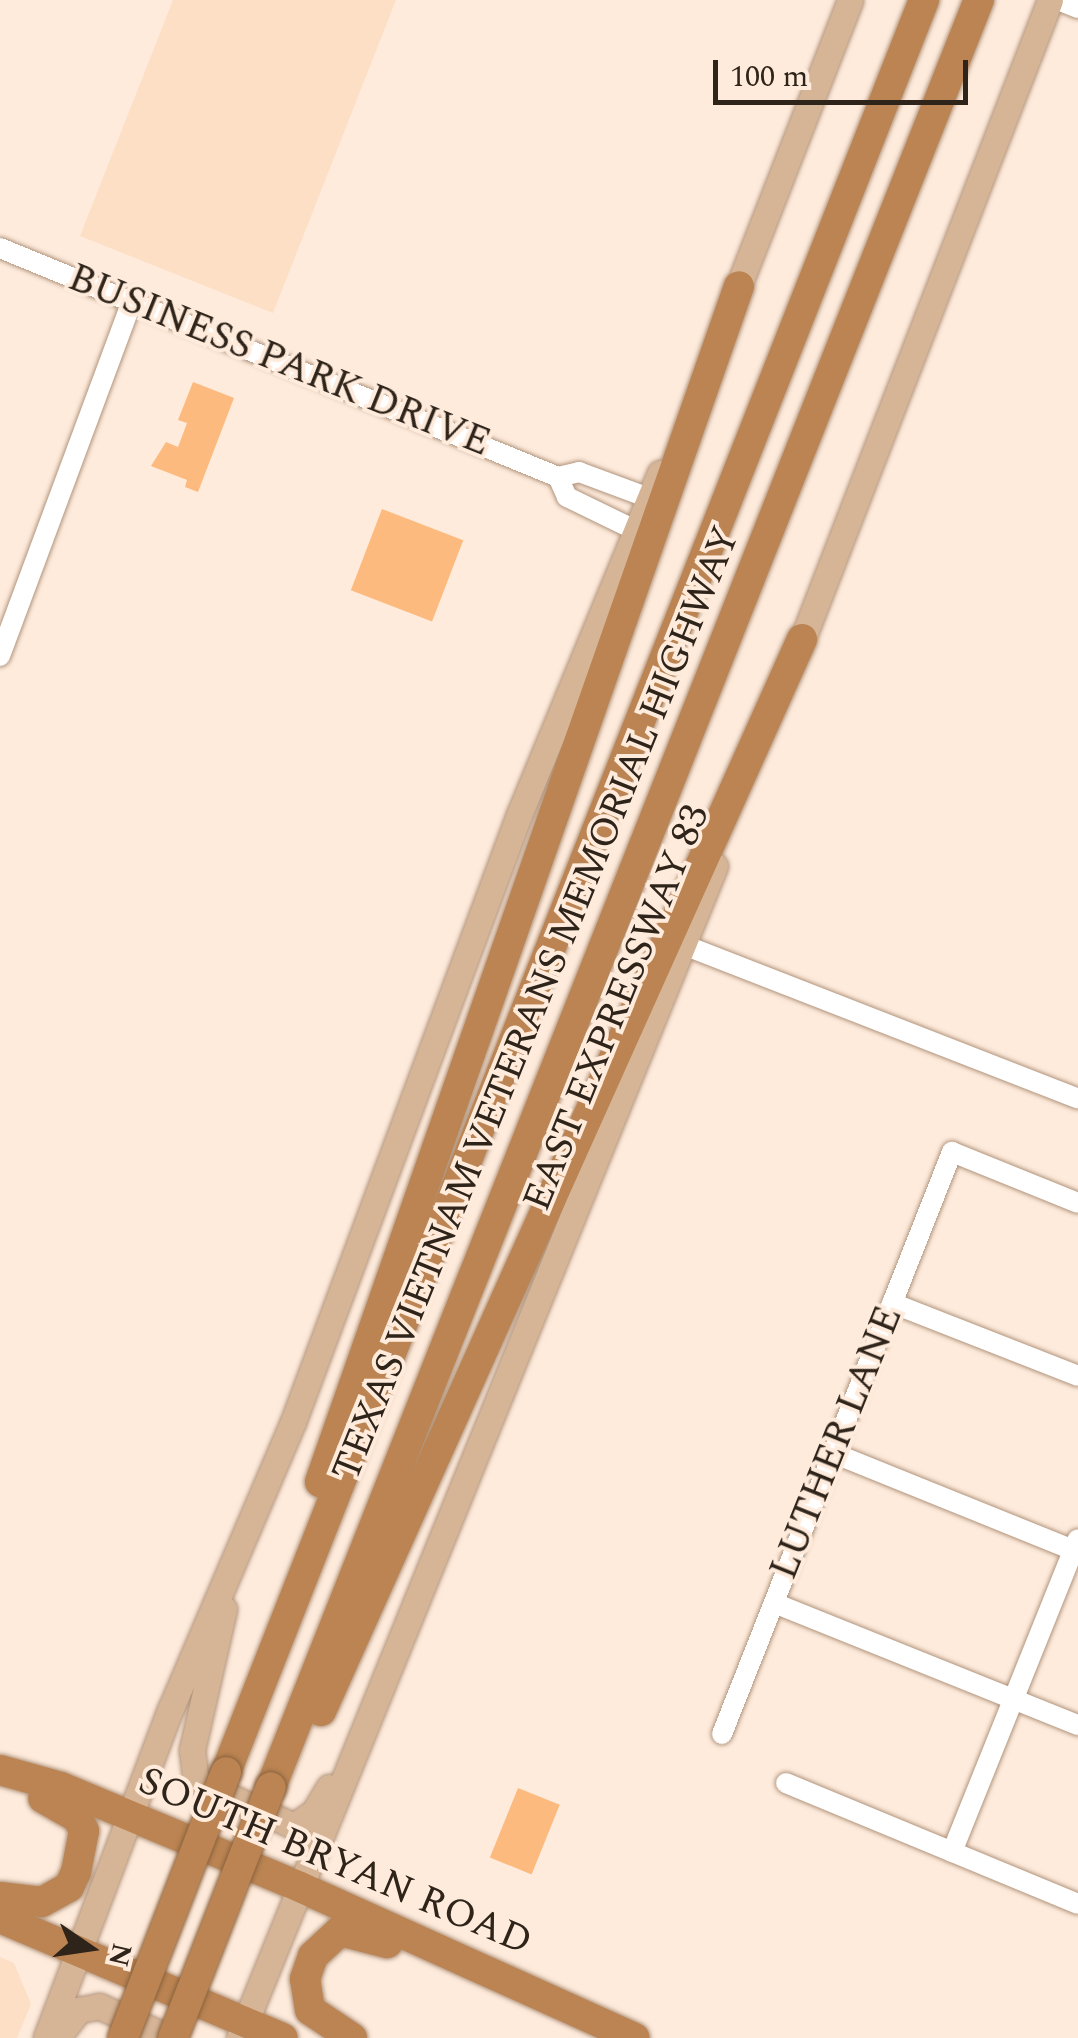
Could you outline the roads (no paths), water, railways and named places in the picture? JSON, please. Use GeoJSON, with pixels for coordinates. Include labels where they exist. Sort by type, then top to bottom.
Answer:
{"type":"FeatureCollection","features":[{"type":"Feature","properties":{"kind":"highway","name":"TEXAS VIETNAM VETERANS MEMORIAL HIGHWAY"},"geometry":{"type":"LineString","coordinates":[[123,2038],[924,0]]}},
{"type":"Feature","properties":{"kind":"highway","name":"TEXAS VIETNAM VETERANS MEMORIAL HIGHWAY"},"geometry":{"type":"LineString","coordinates":[[171,2038],[979,0]]}},
{"type":"Feature","properties":{"kind":"highway"},"geometry":{"type":"LineString","coordinates":[[252,1704],[484,1003],[739,286]]}},
{"type":"Feature","properties":{"kind":"highway"},"geometry":{"type":"LineString","coordinates":[[275,1778],[312,1729],[802,639]]}},
{"type":"Feature","properties":{"kind":"highway","name":"SOUTH BRYAN ROAD"},"geometry":{"type":"LineString","coordinates":[[0,1770],[61,1787],[129,1819],[300,1887],[635,2038]]}},
{"type":"Feature","properties":{"kind":"highway"},"geometry":{"type":"LineString","coordinates":[[0,1781],[61,1805],[84,1831],[82,1857],[69,1886],[42,1902],[0,1896]]}},
{"type":"Feature","properties":{"kind":"highway"},"geometry":{"type":"LineString","coordinates":[[0,1918],[79,1951],[242,2030],[283,2038]]}},
{"type":"Feature","properties":{"kind":"highway"},"geometry":{"type":"LineString","coordinates":[[352,2038],[324,2024],[304,1996],[313,1956],[326,1939],[358,1932],[468,1961]]}},
{"type":"Feature","properties":{"kind":"main road"},"geometry":{"type":"LineString","coordinates":[[46,2038],[129,1819],[293,1422],[519,815],[739,286],[850,0]]}},
{"type":"Feature","properties":{"kind":"main road","name":"EAST EXPRESSWAY 83"},"geometry":{"type":"LineString","coordinates":[[242,2030],[684,945],[1050,0]]}},
{"type":"Feature","properties":{"kind":"main road"},"geometry":{"type":"LineString","coordinates":[[234,1560],[192,1750],[196,1781],[294,1826],[314,1812],[367,1723]]}},
{"type":"Feature","properties":{"kind":"main road"},"geometry":{"type":"LineString","coordinates":[[56,2038],[79,2010],[99,2006],[171,2038]]}},
{"type":"Feature","properties":{"kind":"street"},"geometry":{"type":"LineString","coordinates":[[1058,0],[1078,8]]}},
{"type":"Feature","properties":{"kind":"street","name":"BUSINESS PARK DRIVE"},"geometry":{"type":"LineString","coordinates":[[0,248],[133,298],[558,477],[579,472],[649,498]]}},
{"type":"Feature","properties":{"kind":"street"},"geometry":{"type":"LineString","coordinates":[[0,656],[133,298]]}},
{"type":"Feature","properties":{"kind":"street","name":"BUSINESS PARK DRIVE"},"geometry":{"type":"LineString","coordinates":[[558,477],[568,497],[635,530]]}},
{"type":"Feature","properties":{"kind":"street"},"geometry":{"type":"LineString","coordinates":[[684,945],[1078,1098]]}},
{"type":"Feature","properties":{"kind":"street","name":"LUTHER LANE"},"geometry":{"type":"LineString","coordinates":[[722,1734],[952,1152],[1078,1202]]}},
{"type":"Feature","properties":{"kind":"street"},"geometry":{"type":"LineString","coordinates":[[892,1303],[1078,1376]]}},
{"type":"Feature","properties":{"kind":"street"},"geometry":{"type":"LineString","coordinates":[[833,1453],[1077,1547],[952,1852]]}},
{"type":"Feature","properties":{"kind":"street"},"geometry":{"type":"LineString","coordinates":[[774,1603],[1078,1724]]}},
{"type":"Feature","properties":{"kind":"street"},"geometry":{"type":"LineString","coordinates":[[786,1783],[1078,1904]]}}]}
